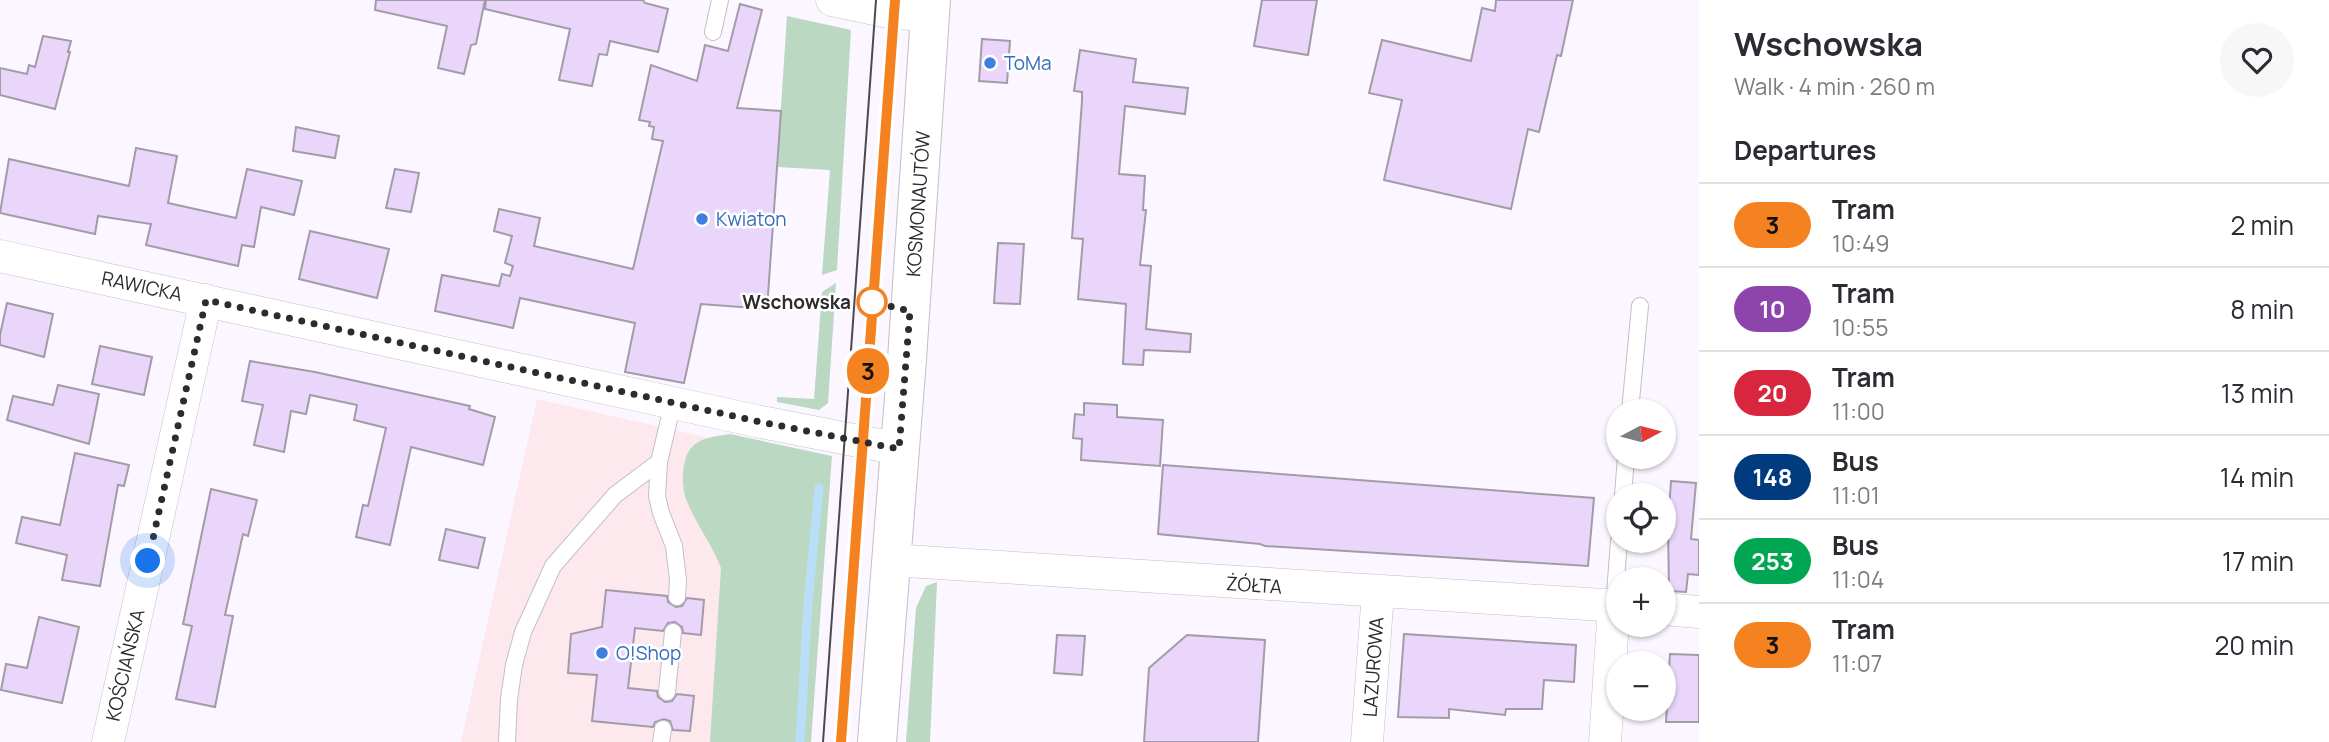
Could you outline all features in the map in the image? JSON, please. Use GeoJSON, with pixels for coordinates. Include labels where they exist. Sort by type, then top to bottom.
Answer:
{"type":"FeatureCollection","features":[{"type":"Feature","properties":{"kind":"main road","name":"KOSMONAUTÓW"},"geometry":{"type":"LineString","coordinates":[[877,742],[930,8]]}},
{"type":"Feature","properties":{"kind":"street"},"geometry":{"type":"LineString","coordinates":[[832,0],[894,13],[930,8]]}},
{"type":"Feature","properties":{"kind":"street","name":"RAWICKA"},"geometry":{"type":"LineString","coordinates":[[0,256],[673,403],[899,449]]}},
{"type":"Feature","properties":{"kind":"street","name":"KOŚCIAŃSKA"},"geometry":{"type":"LineString","coordinates":[[108,742],[206,300]]}},
{"type":"Feature","properties":{"kind":"street","name":"ŻÓŁTA"},"geometry":{"type":"LineString","coordinates":[[890,560],[1606,605]]}},
{"type":"Feature","properties":{"kind":"street","name":"LAZUROWA"},"geometry":{"type":"LineString","coordinates":[[1367,742],[1378,592]]}},
{"type":"Feature","properties":{"kind":"street"},"geometry":{"type":"LineString","coordinates":[[1676,611],[1699,612]]}},
{"type":"Feature","properties":{"kind":"street"},"geometry":{"type":"LineString","coordinates":[[1605,742],[1614,637]]}},
{"type":"Feature","properties":{"kind":"lane"},"geometry":{"type":"LineString","coordinates":[[713,32],[720,0]]}},
{"type":"Feature","properties":{"kind":"lane"},"geometry":{"type":"LineString","coordinates":[[1631,399],[1640,306]]}},
{"type":"Feature","properties":{"kind":"lane"},"geometry":{"type":"LineString","coordinates":[[673,403],[659,462],[657,496],[674,546],[677,597]]}},
{"type":"Feature","properties":{"kind":"lane"},"geometry":{"type":"LineString","coordinates":[[507,742],[514,665],[523,632],[553,566],[615,495],[659,462]]}},
{"type":"Feature","properties":{"kind":"lane"},"geometry":{"type":"LineString","coordinates":[[667,692],[673,632]]}},
{"type":"Feature","properties":{"kind":"shaded area"},"geometry":{"type":"Polygon","coordinates":[[[537,399],[761,450],[742,742],[461,742],[537,399]]]}},
{"type":"Feature","properties":{"kind":"green space"},"geometry":{"type":"Polygon","coordinates":[[[787,16],[851,30],[837,270],[822,275],[830,170],[777,167],[787,16]]]}},
{"type":"Feature","properties":{"kind":"green space"},"geometry":{"type":"Polygon","coordinates":[[[836,283],[828,403],[819,410],[777,402],[777,397],[814,399],[822,292],[836,283]]]}},
{"type":"Feature","properties":{"kind":"green space"},"geometry":{"type":"Polygon","coordinates":[[[730,434],[832,456],[811,742],[710,742],[721,568],[686,499],[683,471],[686,457],[693,446],[710,437],[730,434]]]}},
{"type":"Feature","properties":{"kind":"green space"},"geometry":{"type":"Polygon","coordinates":[[[937,582],[930,742],[906,742],[916,608],[926,586],[937,582]]]}},
{"type":"Feature","properties":{"kind":"building"},"geometry":{"type":"Polygon","coordinates":[[[376,0],[485,0],[476,44],[471,45],[464,74],[438,68],[447,26],[375,10],[376,0]]]}},
{"type":"Feature","properties":{"kind":"building"},"geometry":{"type":"Polygon","coordinates":[[[486,0],[643,0],[645,3],[668,9],[658,52],[610,41],[607,55],[599,54],[592,86],[559,80],[570,29],[485,9],[486,0]]]}},
{"type":"Feature","properties":{"kind":"building"},"geometry":{"type":"Polygon","coordinates":[[[1262,0],[1317,0],[1308,55],[1254,46],[1262,0]]]}},
{"type":"Feature","properties":{"kind":"building"},"geometry":{"type":"Polygon","coordinates":[[[1496,0],[1573,0],[1561,56],[1557,55],[1539,132],[1528,129],[1511,209],[1384,180],[1402,100],[1369,93],[1382,40],[1471,61],[1482,8],[1495,11],[1496,0]]]}},
{"type":"Feature","properties":{"kind":"building"},"geometry":{"type":"Polygon","coordinates":[[[740,4],[762,10],[737,108],[781,111],[767,309],[701,304],[684,383],[625,372],[635,323],[520,298],[513,328],[435,311],[442,275],[499,286],[502,274],[510,276],[513,266],[505,263],[512,236],[494,231],[499,209],[540,218],[534,246],[633,269],[663,141],[652,139],[654,127],[649,126],[650,122],[639,120],[651,65],[697,81],[705,45],[728,51],[740,4]]]}},
{"type":"Feature","properties":{"kind":"building"},"geometry":{"type":"Polygon","coordinates":[[[43,36],[71,41],[55,109],[0,95],[0,68],[27,74],[29,65],[35,67],[43,36]]]}},
{"type":"Feature","properties":{"kind":"building"},"geometry":{"type":"Polygon","coordinates":[[[982,39],[1010,41],[1007,83],[979,81],[982,39]]]}},
{"type":"Feature","properties":{"kind":"building"},"geometry":{"type":"Polygon","coordinates":[[[1080,50],[1136,59],[1133,82],[1188,88],[1185,114],[1125,106],[1119,174],[1145,176],[1143,210],[1146,210],[1140,265],[1151,266],[1146,329],[1191,334],[1190,352],[1144,350],[1143,365],[1123,364],[1126,304],[1078,299],[1083,239],[1072,238],[1082,101],[1082,92],[1074,91],[1080,50]]]}},
{"type":"Feature","properties":{"kind":"building"},"geometry":{"type":"Polygon","coordinates":[[[296,127],[339,136],[335,158],[293,151],[296,127]]]}},
{"type":"Feature","properties":{"kind":"building"},"geometry":{"type":"Polygon","coordinates":[[[136,148],[177,156],[168,203],[236,218],[247,169],[302,181],[294,215],[261,207],[254,247],[242,245],[238,266],[146,245],[151,224],[98,216],[95,234],[0,213],[9,159],[129,186],[136,148]]]}},
{"type":"Feature","properties":{"kind":"building"},"geometry":{"type":"Polygon","coordinates":[[[395,169],[419,173],[411,212],[386,208],[395,169]]]}},
{"type":"Feature","properties":{"kind":"building"},"geometry":{"type":"Polygon","coordinates":[[[310,231],[389,249],[377,298],[299,279],[310,231]]]}},
{"type":"Feature","properties":{"kind":"building"},"geometry":{"type":"Polygon","coordinates":[[[998,243],[1024,244],[1020,304],[994,303],[998,243]]]}},
{"type":"Feature","properties":{"kind":"building"},"geometry":{"type":"Polygon","coordinates":[[[7,303],[53,314],[44,357],[0,345],[7,303]]]}},
{"type":"Feature","properties":{"kind":"building"},"geometry":{"type":"Polygon","coordinates":[[[100,346],[152,357],[144,395],[92,384],[100,346]]]}},
{"type":"Feature","properties":{"kind":"building"},"geometry":{"type":"Polygon","coordinates":[[[250,361],[315,372],[470,406],[469,409],[495,417],[483,465],[411,447],[390,545],[356,537],[363,505],[368,506],[386,428],[354,420],[357,405],[310,395],[306,414],[291,411],[284,452],[254,445],[263,405],[242,401],[250,361]]]}},
{"type":"Feature","properties":{"kind":"building"},"geometry":{"type":"Polygon","coordinates":[[[58,385],[99,394],[89,444],[7,420],[13,396],[53,405],[58,385]]]}},
{"type":"Feature","properties":{"kind":"building"},"geometry":{"type":"Polygon","coordinates":[[[1084,403],[1117,405],[1117,417],[1163,420],[1160,466],[1081,460],[1082,439],[1073,438],[1075,414],[1084,415],[1084,403]]]}},
{"type":"Feature","properties":{"kind":"building"},"geometry":{"type":"Polygon","coordinates":[[[75,453],[129,465],[124,486],[118,485],[100,586],[62,580],[67,555],[16,543],[22,517],[60,525],[75,453]]]}},
{"type":"Feature","properties":{"kind":"building"},"geometry":{"type":"Polygon","coordinates":[[[1163,465],[1594,498],[1588,566],[1265,546],[1158,534],[1163,465]]]}},
{"type":"Feature","properties":{"kind":"building"},"geometry":{"type":"Polygon","coordinates":[[[1671,481],[1696,483],[1691,539],[1699,540],[1699,575],[1688,574],[1686,592],[1676,591],[1676,567],[1669,567],[1668,553],[1676,553],[1676,483],[1671,481]]]}},
{"type":"Feature","properties":{"kind":"building"},"geometry":{"type":"Polygon","coordinates":[[[211,489],[257,500],[248,536],[243,534],[225,615],[233,616],[215,707],[176,699],[192,626],[183,624],[211,489]]]}},
{"type":"Feature","properties":{"kind":"building"},"geometry":{"type":"Polygon","coordinates":[[[446,529],[485,538],[478,568],[439,560],[446,529]]]}},
{"type":"Feature","properties":{"kind":"building"},"geometry":{"type":"Polygon","coordinates":[[[606,590],[667,596],[668,602],[676,607],[682,606],[687,598],[704,600],[701,635],[683,633],[682,627],[675,622],[668,623],[663,631],[635,628],[628,688],[657,691],[658,697],[665,702],[672,701],[677,694],[694,696],[690,731],[673,730],[670,721],[664,719],[655,722],[653,727],[592,721],[597,675],[568,673],[571,634],[602,627],[606,590]]]}},
{"type":"Feature","properties":{"kind":"building"},"geometry":{"type":"Polygon","coordinates":[[[39,617],[79,627],[62,703],[1,690],[6,664],[27,668],[39,617]]]}},
{"type":"Feature","properties":{"kind":"building"},"geometry":{"type":"Polygon","coordinates":[[[1404,634],[1576,645],[1574,682],[1544,680],[1542,709],[1506,709],[1505,715],[1449,709],[1449,718],[1398,717],[1404,634]]]}},
{"type":"Feature","properties":{"kind":"building"},"geometry":{"type":"Polygon","coordinates":[[[1057,635],[1085,636],[1082,675],[1054,673],[1057,635]]]}},
{"type":"Feature","properties":{"kind":"building"},"geometry":{"type":"Polygon","coordinates":[[[1187,635],[1265,640],[1258,742],[1144,742],[1149,668],[1187,635]]]}},
{"type":"Feature","properties":{"kind":"building"},"geometry":{"type":"Polygon","coordinates":[[[1676,654],[1699,655],[1699,722],[1666,722],[1676,721],[1676,654]]]}},
{"type":"Feature","properties":{"kind":"waterway"},"geometry":{"type":"LineString","coordinates":[[800,742],[808,603],[819,488]]}},
{"type":"Feature","properties":{"kind":"tram line"},"geometry":{"type":"LineString","coordinates":[[823,742],[876,0]]}},
{"type":"Feature","properties":{"kind":"tram line"},"geometry":{"type":"LineString","coordinates":[[841,742],[895,0]]}},
{"type":"Feature","properties":{"kind":"tram line","name":"3"},"geometry":{"type":"LineString","coordinates":[[841,742],[895,0]]}},
{"type":"Feature","properties":{"kind":"place","name":"ToMa"},"geometry":{"type":"Point","coordinates":[990,63]}},
{"type":"Feature","properties":{"kind":"place","name":"Kwiaton"},"geometry":{"type":"Point","coordinates":[702,219]}},
{"type":"Feature","properties":{"kind":"place","name":"Wschowska"},"geometry":{"type":"Point","coordinates":[872,302]}},
{"type":"Feature","properties":{"kind":"place","name":"O!Shop"},"geometry":{"type":"Point","coordinates":[602,653]}},
{"type":"Feature","properties":{"kind":"route"},"geometry":{"type":"LineString","coordinates":[[148,561],[206,300],[560,379],[899,449],[910,311],[872,302]]}}]}
